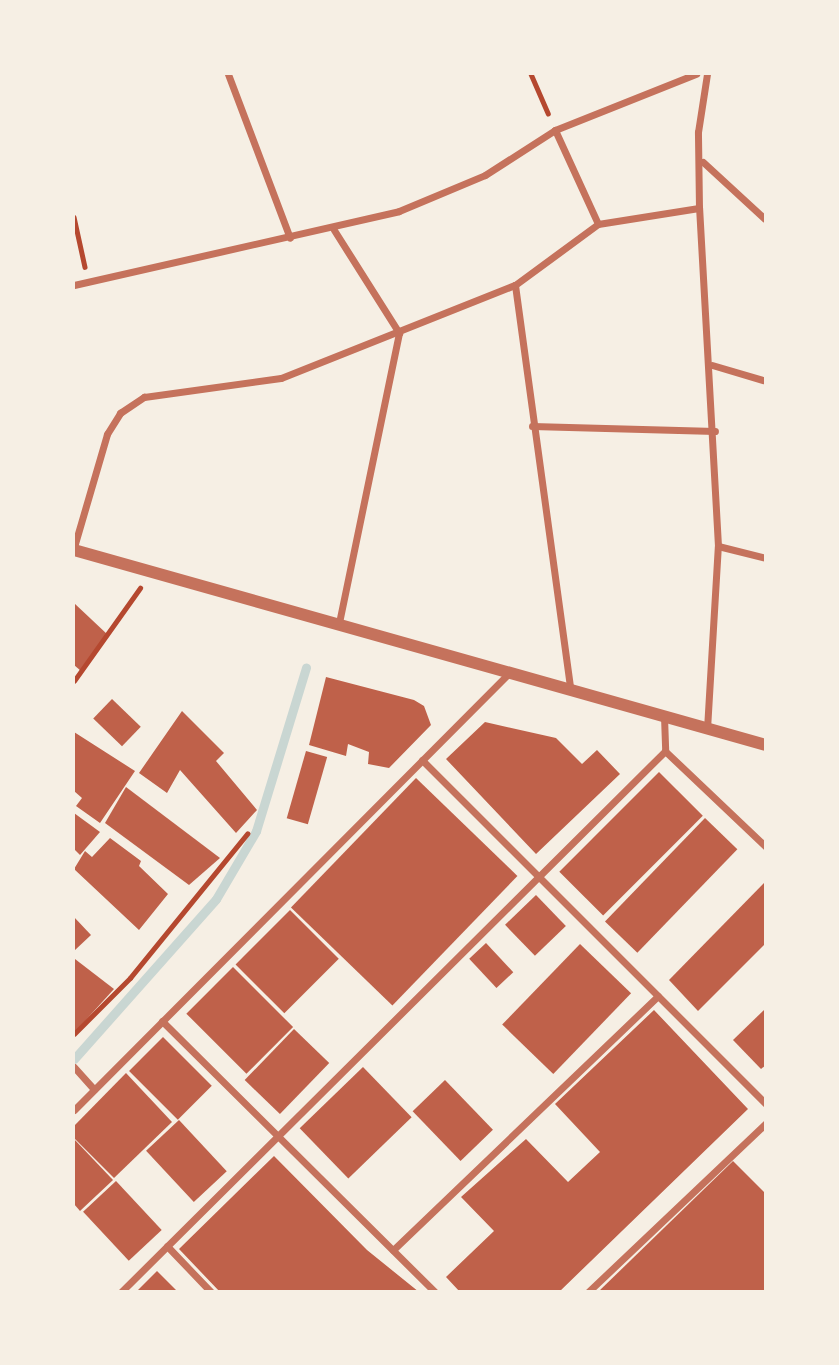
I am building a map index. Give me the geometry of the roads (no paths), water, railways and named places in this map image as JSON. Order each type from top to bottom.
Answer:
[{"type":"street","points":[[228,74],[290,238]]},
{"type":"street","points":[[74,285],[334,230],[446,194],[555,130],[696,74]]},
{"type":"street","points":[[707,74],[698,132],[703,162],[699,208],[712,365],[718,546],[707,729]]},
{"type":"street","points":[[555,130],[598,225]]},
{"type":"street","points":[[703,162],[765,220]]},
{"type":"street","points":[[699,208],[598,225],[515,285],[281,378],[136,402],[107,434],[74,549],[149,572],[570,686],[765,745]]},
{"type":"street","points":[[334,230],[399,333],[339,623]]},
{"type":"street","points":[[515,285],[532,426],[570,686]]},
{"type":"street","points":[[712,365],[765,381]]},
{"type":"street","points":[[532,426],[715,431]]},
{"type":"street","points":[[718,546],[765,558]]},
{"type":"street","points":[[74,1110],[512,670]]},
{"type":"street","points":[[664,714],[666,751],[765,847]]},
{"type":"street","points":[[121,1292],[666,751]]},
{"type":"street","points":[[422,760],[765,1104]]},
{"type":"street","points":[[393,1250],[658,996]]},
{"type":"street","points":[[162,1021],[435,1292]]},
{"type":"street","points":[[74,1067],[94,1089]]},
{"type":"street","points":[[588,1292],[765,1123]]},
{"type":"street","points":[[167,1246],[211,1292]]},
{"type":"waterway","points":[[74,1059],[216,899],[256,831],[306,667]]}]
